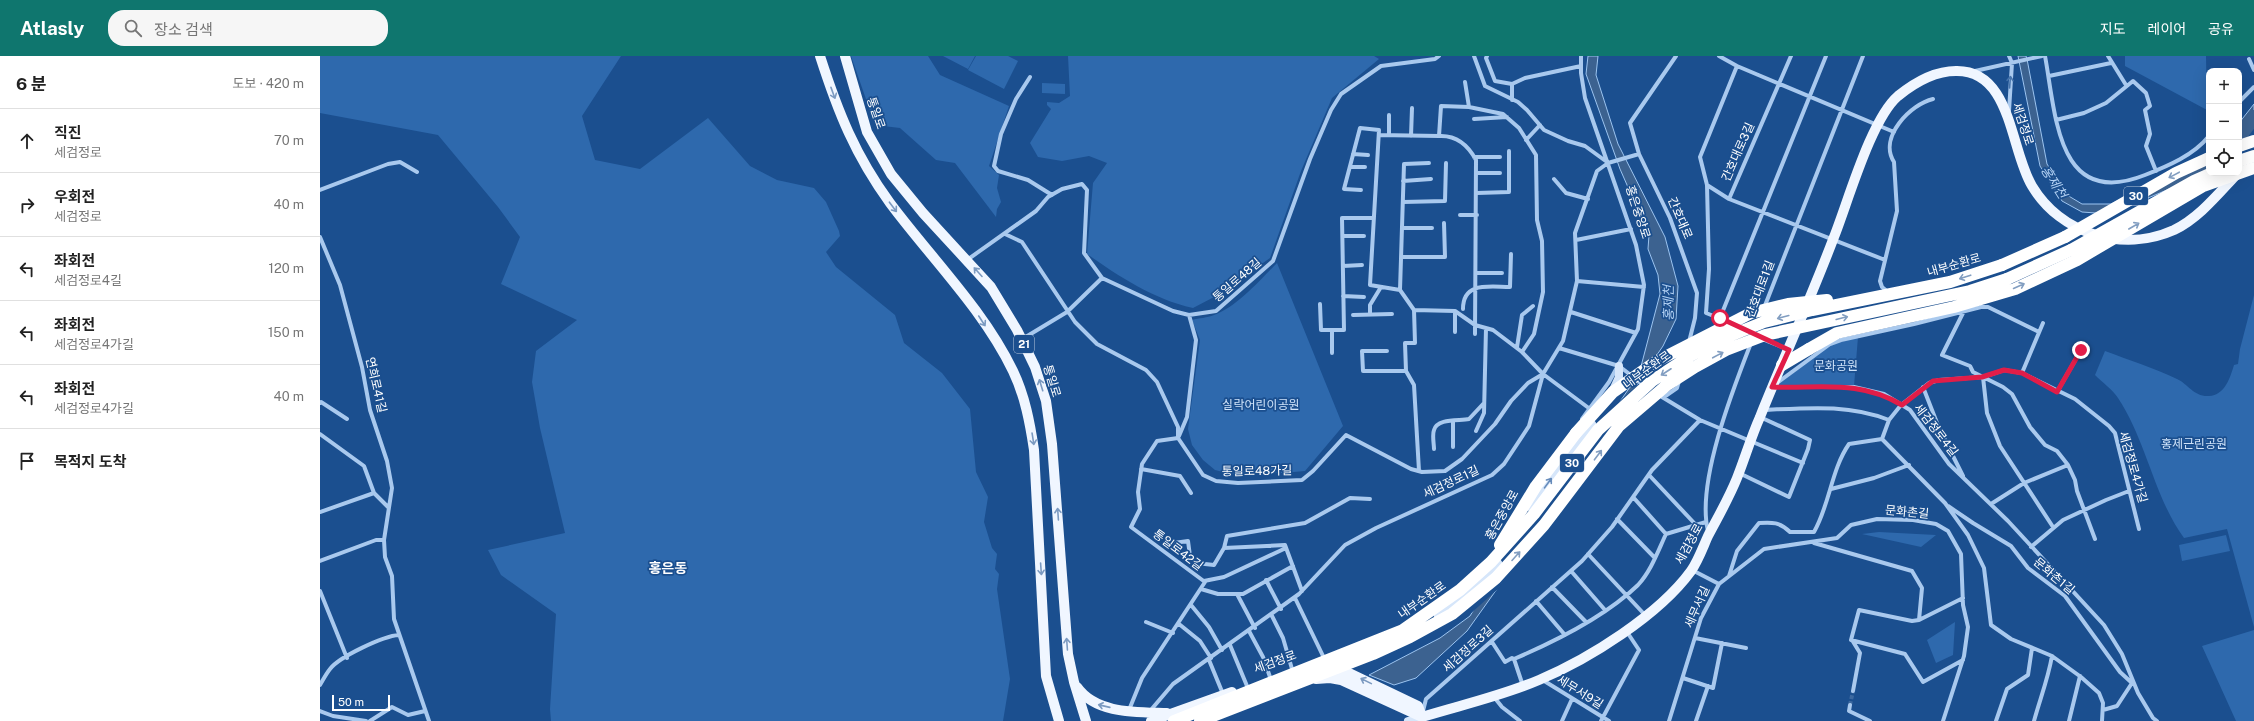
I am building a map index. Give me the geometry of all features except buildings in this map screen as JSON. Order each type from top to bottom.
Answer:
[{"type":"highway","points":[[2242,145],[2254,141]]},
{"type":"highway","points":[[2242,160],[2254,156]]},
{"type":"highway","name":"내부순환로","points":[[1172,717],[1403,630],[1436,608],[1492,562],[1534,514],[1598,430],[1652,381],[1690,356],[1722,339],[1764,322],[1812,310],[1868,300],[1950,282],[2002,265],[2065,237],[2176,173],[2206,159]]},
{"type":"highway","points":[[1782,365],[1837,333],[1954,307],[2015,289],[2077,260],[2203,186],[2254,168]]},
{"type":"highway","name":"내부순환로","points":[[1200,721],[1374,654],[1410,637],[1452,614],[1496,578],[1544,525],[1619,426],[1667,385],[1695,366],[1726,350],[1765,335],[1970,291],[2007,279],[2071,250],[2206,176]]},
{"type":"highway","points":[[1500,545],[1536,486],[1576,433],[1598,406],[1637,373],[1664,357],[1751,313],[1804,302],[1833,299],[1868,300]]},
{"type":"main road","name":"21","points":[[820,56],[854,148],[890,202],[976,312],[1008,361],[1018,384],[1029,417],[1034,450],[1046,676],[1056,718]]},
{"type":"main road","name":"통일로","points":[[845,56],[867,132],[891,174],[923,213],[991,287],[1017,330],[1035,367],[1046,401],[1052,444],[1068,654],[1074,682],[1086,721]]},
{"type":"main road","name":"세검정로","points":[[1207,721],[1316,679],[1330,678],[1341,680],[1406,705],[1418,706],[1422,720],[1541,679],[1626,631],[1646,616],[1692,570],[1739,473],[1772,387],[1789,350],[1834,240],[1878,124],[1893,100],[1920,81],[1950,71],[1971,72],[1986,80],[2000,98],[2026,175],[2036,193],[2067,222],[2089,233],[2107,238],[2130,241],[2152,237],[2173,230],[2201,211],[2236,176]]},
{"type":"main road","name":"세검정로","points":[[2242,170],[2254,156]]},
{"type":"main road","name":"세검정로","points":[[1150,717],[1172,717],[1223,695],[1292,668],[1304,665],[1334,668],[1349,673],[1406,705]]},
{"type":"main road","points":[[1074,682],[1080,692],[1100,706],[1128,710],[1150,717]]},
{"type":"street","name":"통일로48길","points":[[967,260],[1036,211],[1052,195],[1062,189],[1082,184],[1087,190],[1084,253],[1102,278],[1173,311],[1189,315],[1216,311],[1273,261],[1310,159],[1331,110],[1340,94],[1381,66],[1435,59],[1439,56]]},
{"type":"street","points":[[1474,56],[1485,86],[1512,100],[1527,110],[1544,130],[1568,141],[1585,146],[1608,163],[1639,154]]},
{"type":"street","points":[[1487,56],[1495,81],[1512,84],[1525,78],[1581,66]]},
{"type":"street","name":"홍은중앙로","points":[[1304,665],[1324,658],[1402,624],[1428,610],[1472,576],[1500,545],[1531,488],[1619,366],[1636,333],[1644,287],[1641,265],[1631,230],[1585,98],[1581,56]]},
{"type":"street","name":"간호대로","points":[[1664,397],[1677,388],[1695,318],[1697,293],[1670,218],[1639,154],[1630,123],[1676,56]]},
{"type":"street","points":[[1718,56],[1738,66],[1843,109],[1894,132]]},
{"type":"street","name":"간호대로3길","points":[[1708,185],[1729,198],[1790,56]]},
{"type":"street","points":[[1789,350],[1720,318],[1826,56]]},
{"type":"street","name":"간호대로1길","points":[[1762,313],[1795,224],[1843,109],[1863,56]]},
{"type":"street","points":[[2009,56],[2012,62],[2009,110],[2011,129]]},
{"type":"street","points":[[1971,72],[2044,56],[2060,138],[2072,163],[2092,179],[2107,184],[2115,184],[2132,180],[2156,171],[2185,156],[2206,139]]},
{"type":"street","points":[[2108,56],[2126,85]]},
{"type":"street","points":[[2249,59],[2254,70]]},
{"type":"street","points":[[2049,76],[2111,63]]},
{"type":"street","points":[[1708,185],[1700,157],[1738,66]]},
{"type":"street","points":[[1030,77],[1016,100],[1001,134],[994,166],[998,171],[1028,180],[1052,195]]},
{"type":"street","points":[[2056,120],[2084,113],[2106,103],[2133,80],[2148,97],[2150,107],[2145,110],[2150,134],[2146,148],[2156,171]]},
{"type":"street","points":[[1465,82],[1469,107]]},
{"type":"street","points":[[1512,84],[1514,95],[1512,100]]},
{"type":"street","points":[[2242,99],[2254,87]]},
{"type":"street","points":[[1896,298],[1884,290],[1880,281],[1897,211],[1894,162],[1891,155],[1894,132],[1905,115],[1912,109],[1920,103],[1933,99]]},
{"type":"street","points":[[1439,136],[1441,106],[1469,107],[1503,114],[1519,128],[1536,155],[1537,220],[1542,241],[1543,292],[1534,334],[1522,352]]},
{"type":"street","points":[[1411,136],[1412,108]]},
{"type":"street","points":[[1389,115],[1389,135]]},
{"type":"street","points":[[1474,119],[1507,118]]},
{"type":"street","points":[[1526,140],[1540,125]]},
{"type":"street","points":[[1361,190],[1344,189],[1360,128],[1379,130],[1370,285],[1400,290]]},
{"type":"street","points":[[1379,135],[1439,136],[1456,138],[1470,149],[1474,157],[1477,192],[1475,334]]},
{"type":"street","points":[[1477,192],[1509,192],[1509,151]]},
{"type":"street","points":[[1353,154],[1368,155]]},
{"type":"street","points":[[1474,157],[1500,157]]},
{"type":"street","points":[[320,190],[394,163],[400,162],[417,172]]},
{"type":"street","points":[[1419,471],[1414,386],[1406,371],[1405,343],[1415,343],[1414,310],[1400,290],[1403,181],[1404,164],[1429,163]]},
{"type":"street","points":[[1403,202],[1445,201],[1446,163]]},
{"type":"street","name":"세검정로1길","points":[[1150,717],[1173,684],[1281,609],[1302,591],[1345,545],[1376,528],[1492,475],[1504,464],[1529,426],[1543,374],[1563,341],[1571,312],[1577,281],[1575,233],[1597,170],[1608,163]]},
{"type":"street","points":[[1350,167],[1365,167]]},
{"type":"street","points":[[1476,173],[1500,173]]},
{"type":"street","points":[[1403,181],[1431,179]]},
{"type":"street","points":[[1554,180],[1566,193],[1588,198]]},
{"type":"street","name":"간호대로3길","points":[[1708,185],[1709,269],[1706,314],[1720,318]]},
{"type":"street","points":[[1729,198],[1885,260]]},
{"type":"street","points":[[1460,215],[1476,215]]},
{"type":"street","points":[[1320,304],[1321,330],[1344,330],[1342,218],[1374,218]]},
{"type":"street","points":[[1401,257],[1445,257],[1444,224]]},
{"type":"street","points":[[1402,228],[1432,228]]},
{"type":"street","points":[[1576,240],[1631,230]]},
{"type":"street","name":"통일로48가길","points":[[1005,234],[1022,242],[1067,312],[1097,344],[1146,370],[1157,382],[1178,427],[1178,438],[1203,475],[1216,481],[1238,483],[1302,480],[1313,471],[1346,435],[1410,469],[1419,471],[1445,471],[1462,459],[1496,424],[1511,401],[1528,383],[1543,374]]},
{"type":"street","points":[[1343,236],[1364,236]]},
{"type":"street","name":"연희로41길","points":[[320,237],[340,285],[362,367],[370,410],[387,461],[392,488],[384,540],[385,557],[392,576],[394,619],[398,635],[429,721]]},
{"type":"street","points":[[1463,309],[1463,300],[1468,293],[1476,288],[1510,287],[1511,254]]},
{"type":"street","points":[[1343,266],[1362,265]]},
{"type":"street","points":[[1476,273],[1502,273]]},
{"type":"street","points":[[1024,338],[1067,312],[1102,278]]},
{"type":"street","points":[[1577,281],[1644,287]]},
{"type":"street","points":[[1370,314],[1370,305],[1381,287]]},
{"type":"street","points":[[1343,296],[1364,297]]},
{"type":"street","points":[[1901,302],[1905,306],[1912,325]]},
{"type":"street","points":[[1517,347],[1522,315],[1533,306]]},
{"type":"street","points":[[1772,387],[1830,344],[1964,311],[1987,307],[2039,332]]},
{"type":"street","points":[[1414,310],[1455,311],[1475,326],[1493,330],[1517,347],[1543,374],[1599,415]]},
{"type":"street","points":[[1455,311],[1455,332]]},
{"type":"street","points":[[1964,311],[1942,355],[1970,366],[1973,372],[2003,387],[2012,394],[2030,427],[2045,445],[2057,451],[2068,465],[2075,480],[2077,491],[2095,539]]},
{"type":"street","points":[[1571,312],[1636,333]]},
{"type":"street","points":[[1354,315],[1392,314]]},
{"type":"street","points":[[1178,438],[1187,417],[1196,340],[1189,315]]},
{"type":"street","name":"간호대로1길","points":[[1721,428],[1759,320]]},
{"type":"street","points":[[2022,373],[2043,323]]},
{"type":"street","points":[[1476,432],[1484,413],[1485,403],[1486,328]]},
{"type":"street","points":[[1332,330],[1332,353]]},
{"type":"street","points":[[1559,348],[1619,366],[1653,392],[1664,397],[1700,420],[1803,463]]},
{"type":"street","points":[[2057,392],[2081,350]]},
{"type":"street","points":[[1386,352],[1362,351],[1363,371],[1406,371]]},
{"type":"street","name":"홍은중앙로","points":[[1334,668],[1420,628],[1443,613],[1476,586],[1501,559],[1543,490],[1599,415],[1618,381],[1619,366]]},
{"type":"street","name":"세검정로4가길","points":[[1902,405],[1928,383],[1939,380],[1982,377],[2004,370],[2022,373],[2057,392],[2075,399],[2089,409],[2115,433],[2139,529]]},
{"type":"street","points":[[1982,377],[1988,417],[2000,446],[2053,527]]},
{"type":"street","name":"세검정로4길","points":[[1772,387],[1854,387],[1884,394],[1910,410],[1949,464],[1991,504],[2104,625],[2122,654],[2132,684],[2152,718],[2157,721]]},
{"type":"street","points":[[1923,387],[1939,428],[1966,480]]},
{"type":"street","points":[[320,403],[321,402],[347,419]]},
{"type":"street","points":[[1434,449],[1434,430],[1436,426],[1445,421],[1469,420],[1485,403]]},
{"type":"street","points":[[1729,576],[1737,551],[1759,522],[1772,522],[1783,525],[1790,532],[1814,532],[1820,521],[1841,456],[1849,444],[1882,438],[1889,420],[1902,405]]},
{"type":"street","points":[[1761,414],[1827,407],[1871,413],[1889,420]]},
{"type":"street","points":[[1739,473],[1789,497],[1803,463],[1810,440],[1761,414]]},
{"type":"street","name":"세검정로3길","points":[[1422,720],[1426,700],[1571,571],[1588,554],[1617,519],[1649,476],[1700,420]]},
{"type":"street","points":[[1453,421],[1454,447]]},
{"type":"street","points":[[1709,535],[1706,522],[1708,483],[1721,428]]},
{"type":"street","points":[[320,434],[364,466],[374,493],[388,507]]},
{"type":"street","name":"통일로42길","points":[[1128,710],[1142,678],[1173,634],[1205,582],[1131,527],[1140,510],[1138,492],[1141,470],[1152,446],[1157,441],[1178,438]]},
{"type":"street","name":"문화촌길","points":[[1882,438],[1945,504],[1968,535],[1984,568],[1991,625],[2010,639],[2052,656],[2080,676],[2099,693],[2103,703],[2102,721]]},
{"type":"street","points":[[1831,489],[1874,478],[1909,465]]},
{"type":"street","points":[[1991,504],[2024,483],[2068,465]]},
{"type":"street","points":[[1141,470],[1180,476],[1192,493]]},
{"type":"street","points":[[1649,476],[1696,525]]},
{"type":"street","points":[[2031,547],[2053,527],[2084,510],[2129,491]]},
{"type":"street","points":[[321,510],[374,493]]},
{"type":"street","points":[[1633,497],[1666,534]]},
{"type":"street","points":[[1174,543],[1188,541],[1190,556],[1196,563],[1214,565],[1224,548],[1227,536],[1305,523],[1350,498],[1370,499]]},
{"type":"street","name":"문화촌1길","points":[[1945,504],[2011,546],[2028,568],[2065,596],[2120,672],[2132,684]]},
{"type":"street","points":[[1617,519],[1655,558]]},
{"type":"street","name":"문화촌길","points":[[1719,584],[1764,549],[1813,543],[1837,538],[1851,526],[1877,519],[1913,520],[1936,524],[1948,531],[1961,554],[1963,598],[1968,627],[1962,660],[1942,721]]},
{"type":"street","name":"세검정로","points":[[1514,659],[1565,635],[1626,595],[1638,584],[1649,570],[1666,534],[1706,522]]},
{"type":"street","points":[[320,561],[376,540],[384,540]]},
{"type":"street","points":[[1813,543],[1912,571],[1922,588],[1920,620]]},
{"type":"street","points":[[1285,547],[1302,591]]},
{"type":"street","points":[[1204,581],[1224,577],[1285,547]]},
{"type":"street","points":[[1224,548],[1285,547]]},
{"type":"street","points":[[1588,554],[1646,616]]},
{"type":"street","points":[[1201,589],[1218,594],[1243,594],[1293,566]]},
{"type":"street","points":[[1692,570],[1719,584]]},
{"type":"street","points":[[1571,571],[1605,610]]},
{"type":"street","points":[[1266,580],[1281,609]]},
{"type":"street","name":"세무서길","points":[[1669,721],[1701,618],[1719,584]]},
{"type":"street","points":[[1552,587],[1586,622]]},
{"type":"street","points":[[320,592],[347,658]]},
{"type":"street","points":[[1237,594],[1255,628]]},
{"type":"street","points":[[1294,598],[1324,658]]},
{"type":"street","points":[[1851,640],[1859,610],[1912,621],[1920,620],[1963,598]]},
{"type":"street","points":[[1536,601],[1565,635]]},
{"type":"street","points":[[1191,605],[1209,627],[1222,650]]},
{"type":"street","points":[[1272,616],[1283,638],[1292,668]]},
{"type":"street","points":[[1146,622],[1173,634]]},
{"type":"street","points":[[1179,624],[1200,641],[1210,659],[1223,695]]},
{"type":"street","points":[[1249,631],[1263,657],[1270,677]]},
{"type":"street","points":[[1602,719],[1639,650],[1626,631]]},
{"type":"street","points":[[320,685],[331,668],[388,636],[398,635]]},
{"type":"street","name":"세무서길","points":[[1695,638],[1746,648]]},
{"type":"street","points":[[1851,640],[1905,654],[1923,682],[1962,660]]},
{"type":"street","points":[[1851,640],[1860,652],[1853,691]]},
{"type":"street","points":[[1492,642],[1505,662],[1512,658],[1514,659],[1523,686]]},
{"type":"street","points":[[1683,678],[1714,688],[1722,644]]},
{"type":"street","points":[[1230,645],[1247,686]]},
{"type":"street","points":[[1996,721],[2007,689],[2028,675],[2032,648]]},
{"type":"street","points":[[2034,721],[2042,691],[2048,680],[2052,656]]},
{"type":"street","points":[[320,676],[324,679]]},
{"type":"street","points":[[2069,721],[2080,676]]},
{"type":"street","name":"세무서9길","points":[[1541,679],[1602,719],[1609,721]]},
{"type":"street","points":[[2103,710],[2117,706],[2132,684]]},
{"type":"street","points":[[1696,721],[1708,686]]},
{"type":"street","points":[[1493,696],[1502,707],[1520,721]]},
{"type":"street","points":[[1562,721],[1572,699]]},
{"type":"street","points":[[1850,705],[1849,712],[1870,721]]},
{"type":"street","points":[[370,721],[392,707],[408,715],[426,711]]},
{"type":"street","points":[[320,711],[333,716],[366,721]]},
{"type":"street","points":[[1408,721],[1422,720]]},
{"type":"green space","points":[[320,56],[621,56],[582,116],[595,160],[640,169],[708,118],[750,166],[777,180],[814,188],[826,202],[839,231],[840,236],[826,252],[836,267],[895,315],[904,343],[942,373],[970,409],[976,472],[988,497],[984,522],[992,548],[997,554],[995,569],[999,574],[997,589],[1010,679],[1003,721],[551,721],[550,709],[556,614],[501,575],[488,550],[565,533],[540,428],[532,382],[536,351],[577,320],[501,284],[520,237],[498,207],[438,135],[320,113]]},
{"type":"green space","points":[[851,56],[928,56],[940,75],[1009,106],[989,166],[999,175],[997,188],[1001,202],[997,209],[996,217],[955,163],[936,160],[900,128],[875,125]]},
{"type":"green space","points":[[943,56],[975,56],[968,69]]},
{"type":"green space","points":[[976,56],[1008,56],[1018,61],[1004,89],[968,70]]},
{"type":"green space","points":[[1068,56],[1374,56],[1379,59],[1332,98],[1301,171],[1270,258],[1216,296],[1193,308],[1164,299],[1137,286],[1087,254],[1093,183],[1107,163],[1089,156],[1062,161],[1038,157],[1030,143],[1051,109],[1047,105],[1047,102],[1059,103],[1070,96]]},
{"type":"green space","points":[[2125,56],[2206,56],[2206,109],[2125,66]]},
{"type":"green space","points":[[1042,83],[1065,84],[1065,94],[1042,93]]},
{"type":"green space","name":"실락어린이공원","points":[[1277,263],[1343,426],[1305,471],[1231,474],[1215,470],[1203,460],[1192,445],[1188,429],[1200,340],[1192,320],[1211,316],[1223,311],[1240,300]]},
{"type":"green space","name":"홍제근린공원","points":[[2254,295],[2254,627],[2227,529],[2184,538],[2165,505],[2128,415],[2116,395],[2095,375],[2105,351],[2177,379],[2195,392],[2204,396],[2219,393],[2229,380],[2234,365],[2238,364],[2240,349]]},
{"type":"green space","name":"문화공원","points":[[1858,337],[1854,386],[1776,386],[1830,345]]},
{"type":"green space","points":[[1879,532],[1936,535],[1921,547],[1862,534]]},
{"type":"green space","points":[[2226,535],[2230,551],[2182,561],[2179,545]]},
{"type":"green space","points":[[1955,622],[1953,655],[1936,663],[1927,640]]},
{"type":"green space","points":[[2254,630],[2254,721],[2236,721],[2202,646]]},
{"type":"water","name":"홍제천","points":[[1588,56],[1598,56],[1596,75],[1618,144],[1665,237],[1678,286],[1676,319],[1663,346],[1641,378],[1626,408],[1467,631],[1416,678],[1394,685],[1369,675],[1440,638],[1470,616],[1495,574],[1594,439],[1639,374],[1660,294],[1658,275],[1648,249],[1649,235],[1620,169],[1586,74]]},
{"type":"water","name":"홍제천","points":[[2018,56],[2026,56],[2027,59],[2047,164],[2067,195],[2082,204],[2111,204],[2206,157],[2206,168],[2174,187],[2110,214],[2082,212],[2062,201],[2040,166]]},
{"type":"water","points":[[2254,104],[2254,117],[2242,133],[2242,119]]},
{"type":"pier","points":[[1642,381],[1628,409],[1498,589],[1469,615],[1510,542],[1593,438],[1614,406]]},
{"type":"waterway","name":"홍제천","points":[[2242,133],[2254,117]]},
{"type":"waterway","name":"홍제천","points":[[2180,183],[2206,168]]},
{"type":"tunnel","points":[[1850,705],[1853,691]]},
{"type":"district","name":"홍은동","points":[[668,568]]},
{"type":"route","points":[[1720,318],[1789,350],[1772,387],[1854,387],[1884,394],[1902,405],[1928,383],[1933,381],[1982,377],[2004,370],[2022,373],[2057,392],[2081,350]]}]
